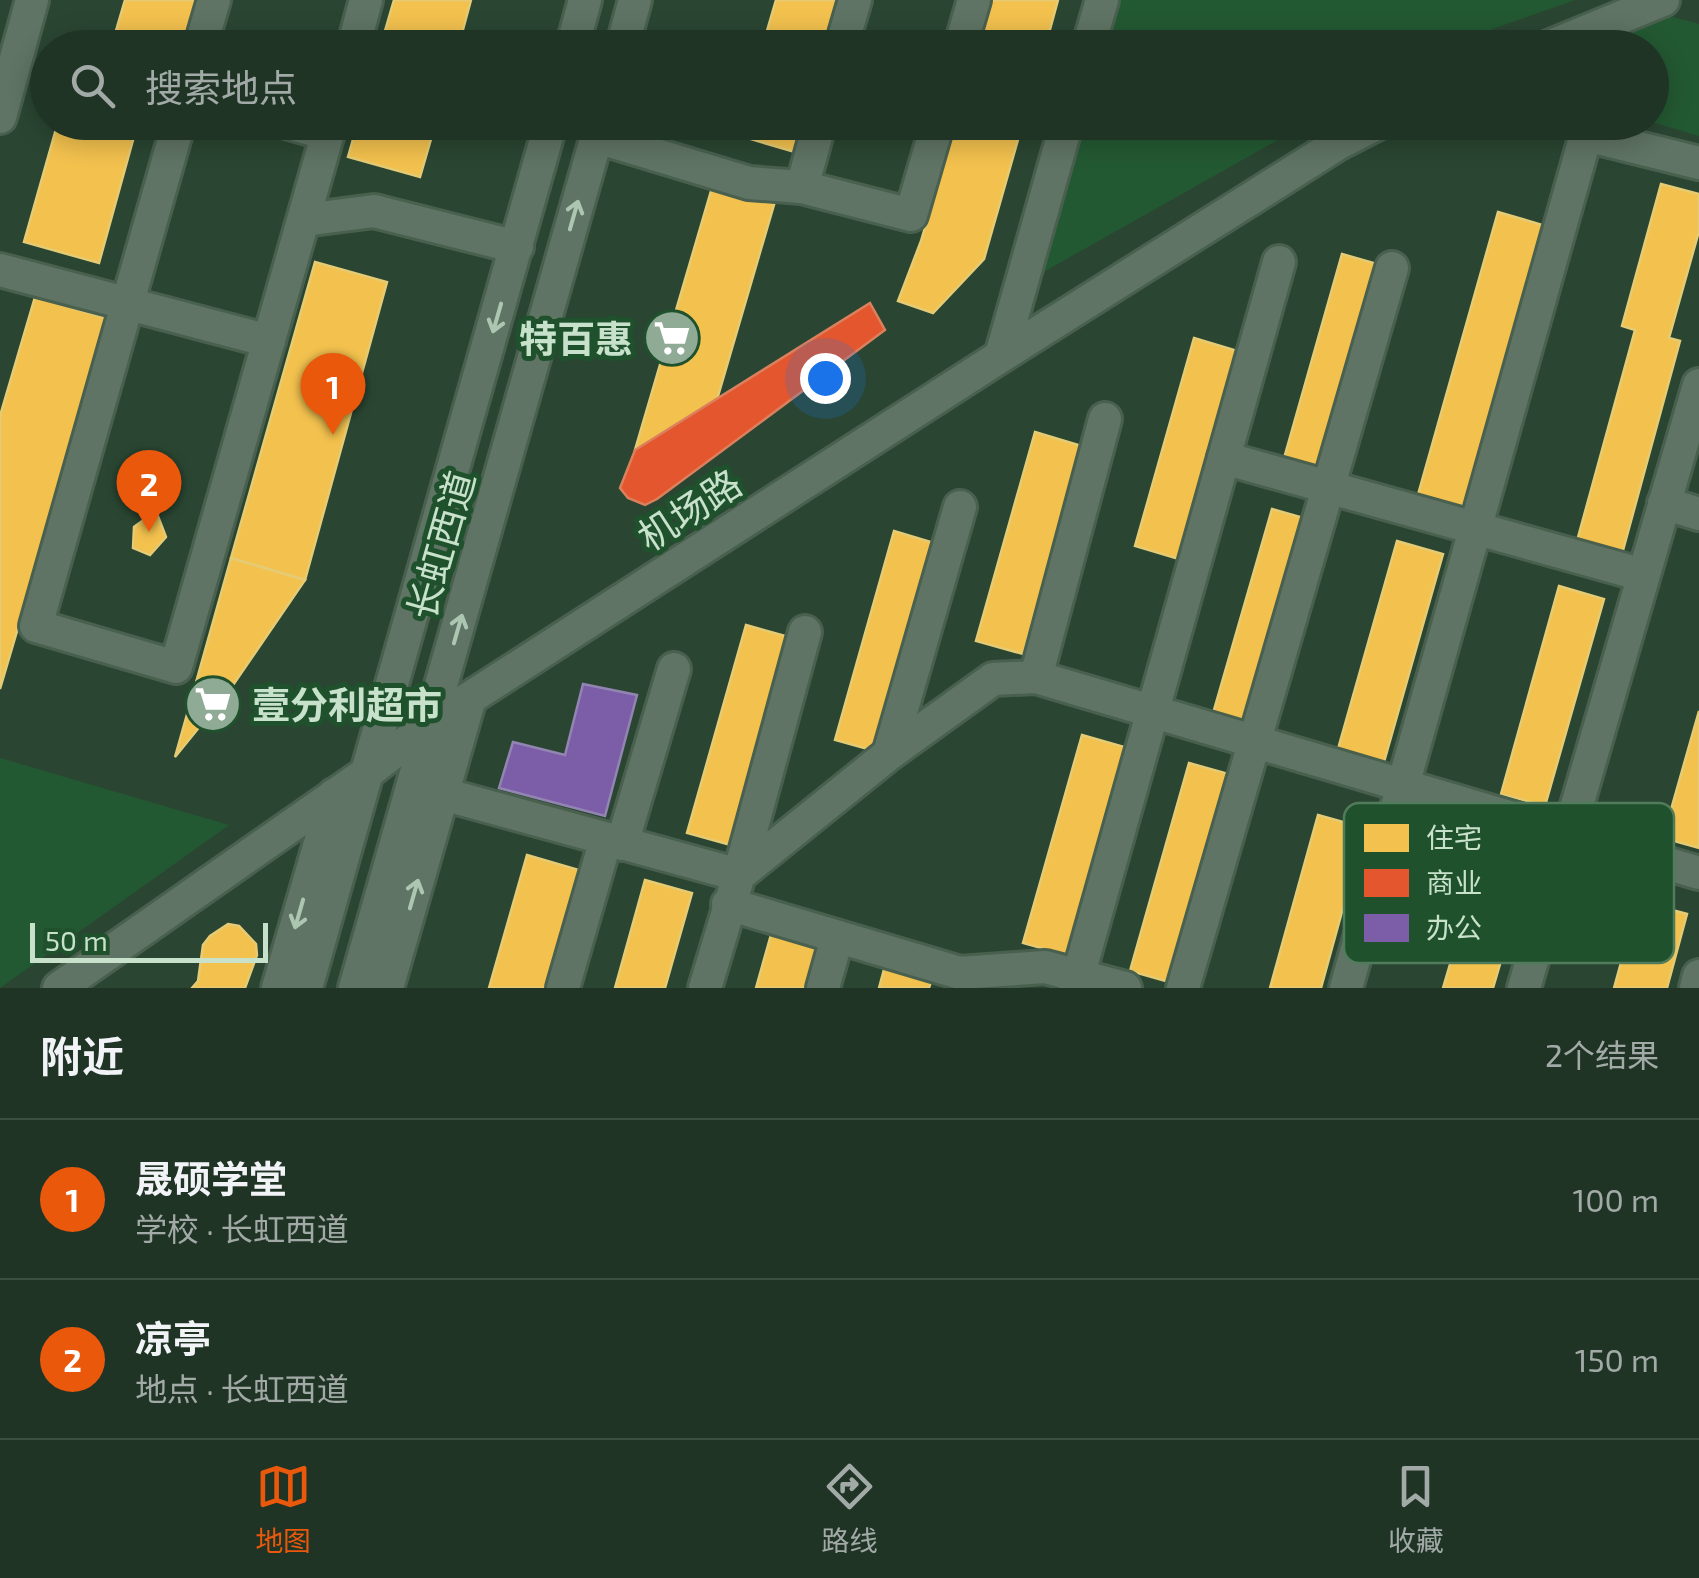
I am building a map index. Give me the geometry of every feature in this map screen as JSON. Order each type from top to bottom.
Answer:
[{"type":"street","points":[[32,0],[33,30]]},
{"type":"street","points":[[205,30],[214,0]]},
{"type":"street","points":[[358,30],[366,0]]},
{"type":"street","points":[[577,30],[585,0]]},
{"type":"street","points":[[627,30],[635,0]]},
{"type":"street","points":[[846,30],[854,0]]},
{"type":"street","points":[[965,30],[974,0]]},
{"type":"street","points":[[1093,30],[1102,0]]},
{"type":"street","points":[[1590,30],[1663,0]]},
{"type":"street","points":[[0,117],[30,56]]},
{"type":"street","points":[[174,140],[36,626],[176,666],[327,140]]},
{"type":"street","name":"长虹西道","points":[[306,988],[546,140]]},
{"type":"street","name":"长虹西道","points":[[355,988],[596,140]]},
{"type":"street","points":[[628,140],[749,182],[802,187],[911,215],[933,140]]},
{"type":"street","points":[[802,187],[815,140]]},
{"type":"street","points":[[1001,356],[1062,140]]},
{"type":"street","name":"机场路","points":[[58,988],[432,723],[1001,356],[1345,140]]},
{"type":"street","points":[[1397,803],[1585,140]]},
{"type":"street","points":[[1606,140],[1699,163]]},
{"type":"street","points":[[304,220],[374,211],[517,247]]},
{"type":"street","points":[[1077,982],[1278,262]]},
{"type":"street","points":[[1183,988],[1392,268]]},
{"type":"street","points":[[0,270],[269,341]]},
{"type":"street","points":[[1577,803],[1699,385]]},
{"type":"street","points":[[1036,677],[1105,419]]},
{"type":"street","points":[[1224,458],[1644,575]]},
{"type":"street","points":[[1664,503],[1699,514]]},
{"type":"street","points":[[890,754],[960,507]]},
{"type":"street","points":[[705,988],[806,632]]},
{"type":"street","points":[[563,988],[674,668]]},
{"type":"street","points":[[734,890],[890,754],[993,679],[1036,677],[1461,803]]},
{"type":"street","points":[[387,988],[470,698]]},
{"type":"street","points":[[444,794],[614,841],[837,938],[948,979],[960,973],[1044,968],[1077,982],[1124,988]]},
{"type":"street","points":[[278,988],[334,796]]},
{"type":"street","points":[[1674,866],[1699,873]]},
{"type":"street","points":[[823,988],[837,938]]},
{"type":"street","points":[[1346,988],[1353,963]]},
{"type":"street","points":[[1524,988],[1531,963]]},
{"type":"street","points":[[1696,988],[1699,976]]},
{"type":"shaded area","points":[[1091,0],[1575,0],[1490,30],[1082,30]]},
{"type":"shaded area","points":[[1658,13],[1699,24],[1699,136],[1669,127],[1669,30],[1627,30]]},
{"type":"shaded area","points":[[1051,140],[1278,140],[1008,292]]},
{"type":"shaded area","points":[[0,758],[229,825],[0,988]]},
{"type":"building: 住宅","points":[[125,0],[198,0],[189,30],[116,30]]},
{"type":"building: 住宅","points":[[394,0],[471,0],[463,30],[385,30]]},
{"type":"building: 住宅","points":[[776,0],[842,0],[833,30],[767,30]]},
{"type":"building: 住宅","points":[[991,0],[1058,0],[1050,30],[982,30]]},
{"type":"building: 住宅","points":[[53,140],[133,140],[99,263],[24,242]]},
{"type":"building: 住宅","points":[[353,140],[431,140],[420,177],[348,157]]},
{"type":"building: 住宅","points":[[754,140],[802,140],[798,153]]},
{"type":"building: 住宅","points":[[951,140],[1018,140],[984,259],[933,313],[898,301],[921,241]]},
{"type":"building: 住宅","points":[[716,174],[778,191],[697,468],[635,450]]},
{"type":"building: 住宅","points":[[1661,184],[1699,194],[1699,231],[1669,338],[1680,341],[1622,554],[1577,541],[1635,330],[1622,326]]},
{"type":"building: 住宅","points":[[1498,212],[1546,226],[1465,511],[1417,498]]},
{"type":"building: 住宅","points":[[1342,254],[1388,267],[1329,475],[1283,462]]},
{"type":"building: 住宅","points":[[315,262],[387,282],[305,580],[231,558]]},
{"type":"building: 住宅","points":[[35,297],[109,319],[0,689],[0,416]]},
{"type":"building: 住宅","points":[[1194,338],[1241,352],[1182,560],[1135,546]]},
{"type":"building: 住宅","points":[[1035,432],[1082,446],[1023,654],[976,641]]},
{"type":"building: 住宅","points":[[1272,509],[1318,522],[1259,730],[1212,717]]},
{"type":"building: 住宅","points":[[156,511],[166,537],[150,555],[133,548],[134,527]]},
{"type":"building: 住宅","points":[[894,531],[941,545],[882,753],[835,740]]},
{"type":"building: 住宅","points":[[1397,541],[1443,554],[1384,762],[1338,749]]},
{"type":"building: 住宅","points":[[231,558],[305,580],[231,688],[175,757]]},
{"type":"building: 住宅","points":[[1559,586],[1604,599],[1546,803],[1501,794]]},
{"type":"building: 住宅","points":[[746,625],[793,638],[734,846],[687,833]]},
{"type":"building: 住宅","points":[[1699,711],[1699,848],[1674,841],[1673,803]]},
{"type":"building: 住宅","points":[[1082,735],[1128,748],[1069,956],[1023,943]]},
{"type":"building: 住宅","points":[[1189,763],[1236,776],[1176,984],[1130,971]]},
{"type":"building: 住宅","points":[[1318,815],[1344,822],[1344,904],[1321,988],[1270,988]]},
{"type":"building: 住宅","points":[[527,855],[579,870],[545,988],[489,988]]},
{"type":"building: 住宅","points":[[645,880],[692,893],[665,988],[615,988]]},
{"type":"building: 住宅","points":[[1674,911],[1687,914],[1674,962]]},
{"type":"building: 住宅","points":[[228,924],[239,926],[256,944],[257,955],[245,988],[192,988],[198,981],[203,945]]},
{"type":"building: 住宅","points":[[772,931],[819,944],[806,988],[756,988]]},
{"type":"building: 住宅","points":[[886,962],[933,975],[929,988],[879,988]]},
{"type":"building: 住宅","points":[[1450,963],[1500,963],[1493,988],[1443,988]]},
{"type":"building: 住宅","points":[[1621,963],[1674,963],[1667,988],[1614,988]]},
{"type":"building: 商业","points":[[870,303],[885,330],[657,499],[645,505],[628,498],[620,488],[635,450]]},
{"type":"building: 办公","points":[[583,684],[637,695],[605,816],[499,788],[513,742],[565,755]]},
{"type":"place","name":"特百惠","points":[[672,338]]},
{"type":"place","name":"晟硕学堂","points":[[333,435]]},
{"type":"place","name":"凉亭","points":[[149,532]]},
{"type":"place","name":"壹分利超市","points":[[213,704]]}]
